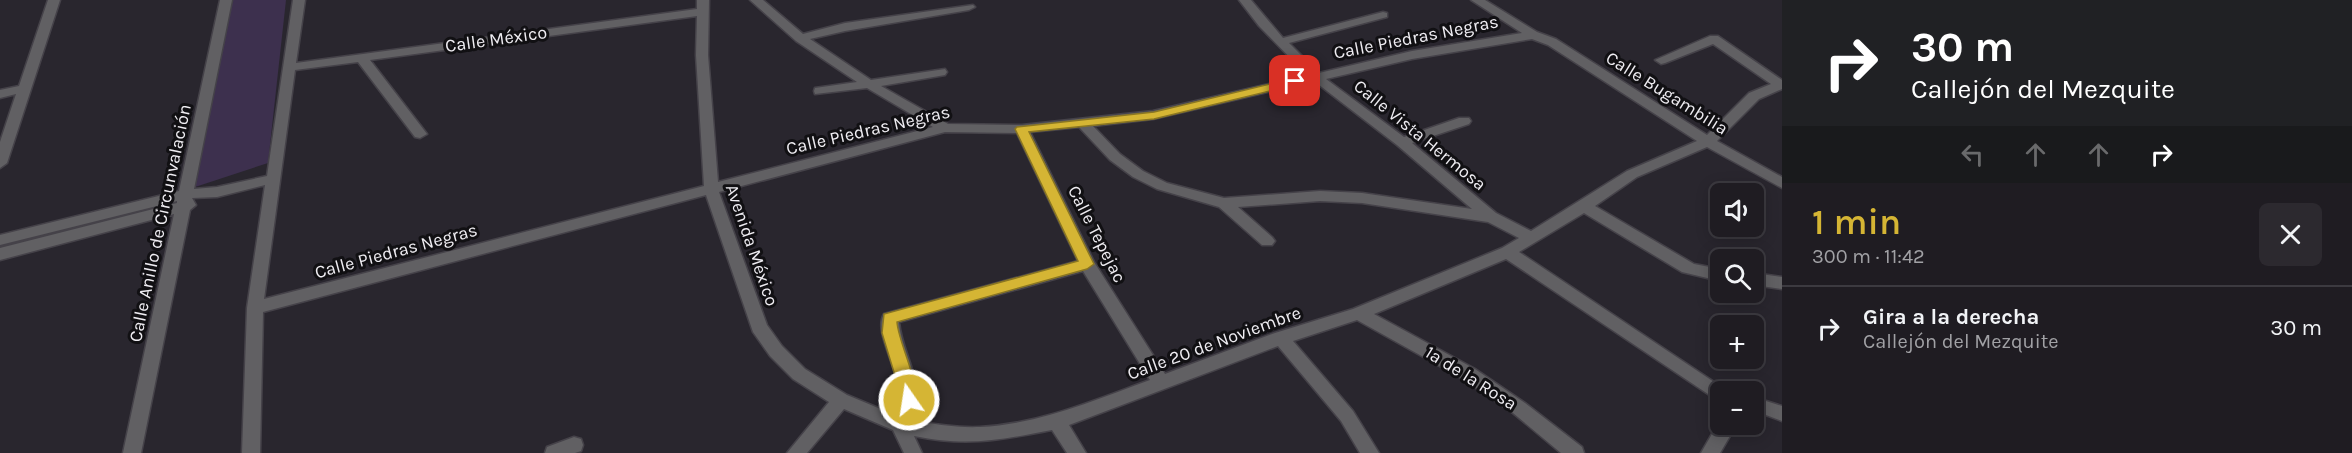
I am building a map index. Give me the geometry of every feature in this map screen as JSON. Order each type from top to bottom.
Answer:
[{"type":"street","points":[[0,163],[54,0]]},
{"type":"street","name":"Calle Anillo de Circunvalación","points":[[132,453],[226,0]]},
{"type":"street","points":[[250,453],[255,308],[299,0]]},
{"type":"street","points":[[757,0],[800,38],[869,86],[945,129]]},
{"type":"street","name":"Calle Vista Hermosa","points":[[1245,0],[1263,24],[1315,76],[1402,142],[1491,217],[1530,237]]},
{"type":"street","name":"Calle Bugambilia","points":[[1477,0],[1533,34],[1552,42],[1708,142],[1782,183]]},
{"type":"street","points":[[800,38],[947,4],[969,7]]},
{"type":"street","name":"Calle México","points":[[291,67],[703,6]]},
{"type":"street","name":"Avenida México","points":[[703,6],[702,55],[711,188],[759,327],[776,351],[799,374],[841,400],[899,425]]},
{"type":"street","points":[[1281,42],[1383,15]]},
{"type":"street","name":"Calle Piedras Negras","points":[[255,308],[945,129],[1022,129],[1154,115],[1412,55],[1533,34]]},
{"type":"street","points":[[1661,60],[1714,39],[1781,84]]},
{"type":"street","points":[[361,57],[420,134]]},
{"type":"street","points":[[820,91],[869,86],[884,81],[940,72]]},
{"type":"street","points":[[1708,142],[1754,96],[1781,84]]},
{"type":"street","points":[[0,94],[23,89]]},
{"type":"street","points":[[1402,142],[1464,121]]},
{"type":"street","points":[[1084,124],[1115,157],[1138,174],[1162,186],[1224,203],[1320,196],[1362,198],[1491,217]]},
{"type":"street","name":"Calle Tepejac","points":[[1022,129],[1087,264],[1162,384]]},
{"type":"street","name":"Calle 20 de Noviembre","points":[[899,425],[944,434],[981,435],[1056,422],[1281,338],[1359,313],[1507,252],[1632,174],[1708,142]]},
{"type":"street","points":[[0,254],[184,201],[272,179]]},
{"type":"street","points":[[0,240],[184,201]]},
{"type":"street","points":[[1224,203],[1267,241]]},
{"type":"street","points":[[1584,206],[1688,268],[1710,274]]},
{"type":"street","points":[[1507,252],[1710,388]]},
{"type":"street","points":[[913,453],[899,425],[909,400],[904,374],[890,333],[890,318],[1087,264]]},
{"type":"street","points":[[1764,280],[1782,283]]},
{"type":"street","name":"1ª de la Rosa","points":[[1359,313],[1469,374],[1519,408],[1575,453]]},
{"type":"street","points":[[1281,338],[1347,416],[1370,453]]},
{"type":"street","points":[[796,453],[841,400]]},
{"type":"street","points":[[1764,408],[1782,414]]},
{"type":"street","points":[[1056,422],[1077,453]]},
{"type":"street","points":[[1710,453],[1721,435]]},
{"type":"street","points":[[554,453],[574,445]]},
{"type":"shaded area","points":[[233,0],[286,0],[268,163],[189,189]]},
{"type":"route","points":[[909,400],[904,374],[890,333],[890,318],[1087,264],[1022,129],[1154,115],[1295,81]]}]
